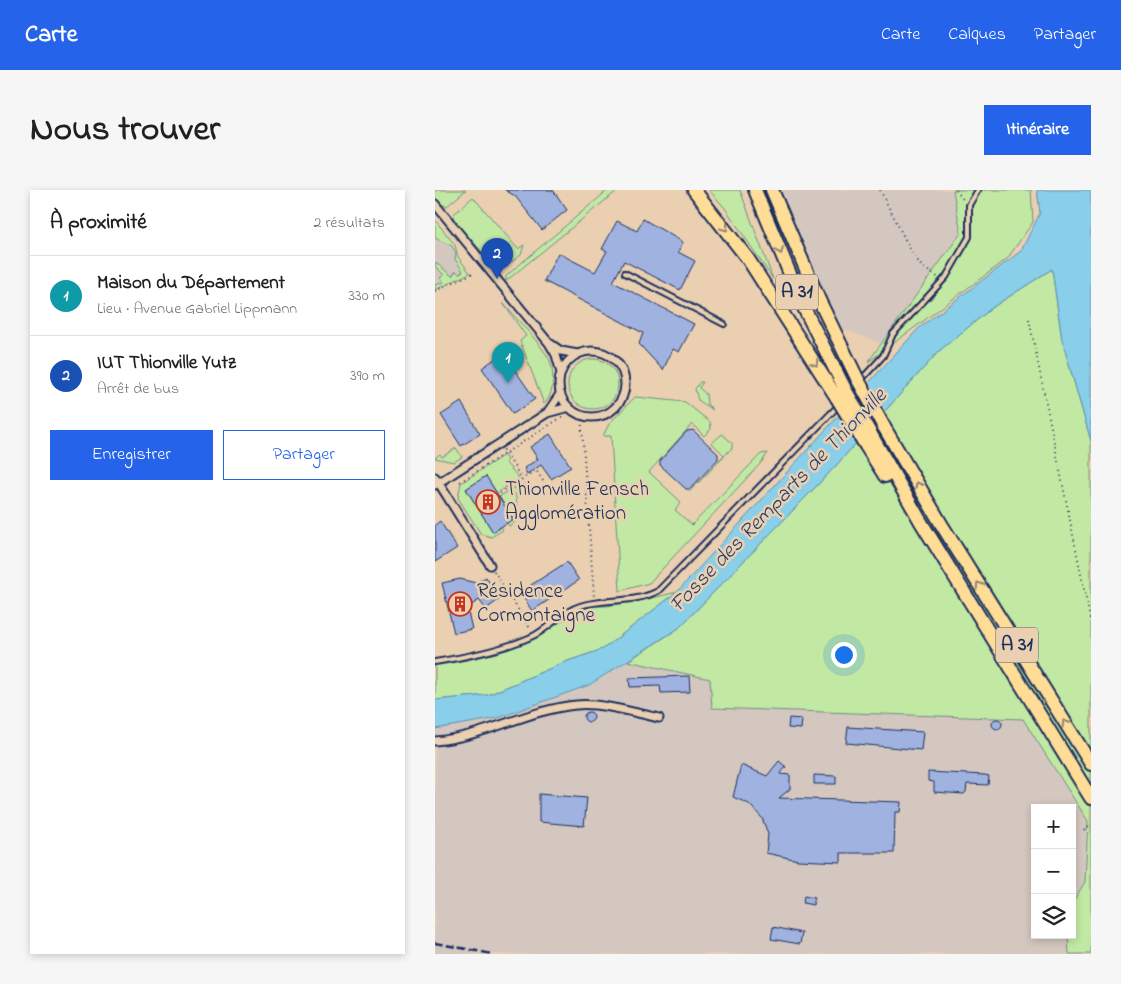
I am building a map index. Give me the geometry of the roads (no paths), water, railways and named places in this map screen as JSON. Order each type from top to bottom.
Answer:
[{"type":"highway","points":[[694,190],[748,259],[842,395]]},
{"type":"highway","name":"A 31","points":[[755,190],[842,395],[902,502],[921,522],[1091,798]]},
{"type":"highway","name":"A 31","points":[[772,190],[820,302],[857,378],[884,427],[943,527],[1091,764]]},
{"type":"street","points":[[435,204],[549,343],[556,355],[561,373],[560,394],[547,413]]},
{"type":"street","points":[[549,343],[561,350],[578,354]]},
{"type":"street","points":[[560,394],[569,407],[581,415],[598,416],[616,407],[621,399],[625,380],[617,362],[610,356],[591,351],[578,354],[565,364],[561,373]]},
{"type":"street","points":[[490,565],[436,482],[547,413],[569,407]]},
{"type":"street","points":[[435,741],[460,738],[556,708],[578,704],[659,718]]},
{"type":"lane","points":[[435,662],[508,644],[534,635],[569,611],[594,602],[628,601],[649,596],[668,583],[714,531],[871,371],[883,356],[893,334],[943,280],[969,237],[969,205],[979,190]]},
{"type":"lane","points":[[625,273],[725,324]]},
{"type":"water","name":"Fosse des Remparts de Thionville","points":[[1037,190],[1091,190],[1091,441],[1062,340],[1052,269],[993,307],[939,351],[832,470],[679,628],[589,685],[498,718],[435,729],[435,700],[488,695],[565,662],[603,649],[677,592],[919,328],[1021,251],[1040,213]]},
{"type":"railway","points":[[435,943],[492,954]]},
{"type":"place","name":"IUT Thionville Yutz","points":[[497,279]]},
{"type":"place","name":"Maison du Département","points":[[508,383]]},
{"type":"place","name":"Thionville Fensch Agglomération","points":[[488,502]]},
{"type":"place","name":"Résidence Cormontaigne","points":[[460,604]]}]
